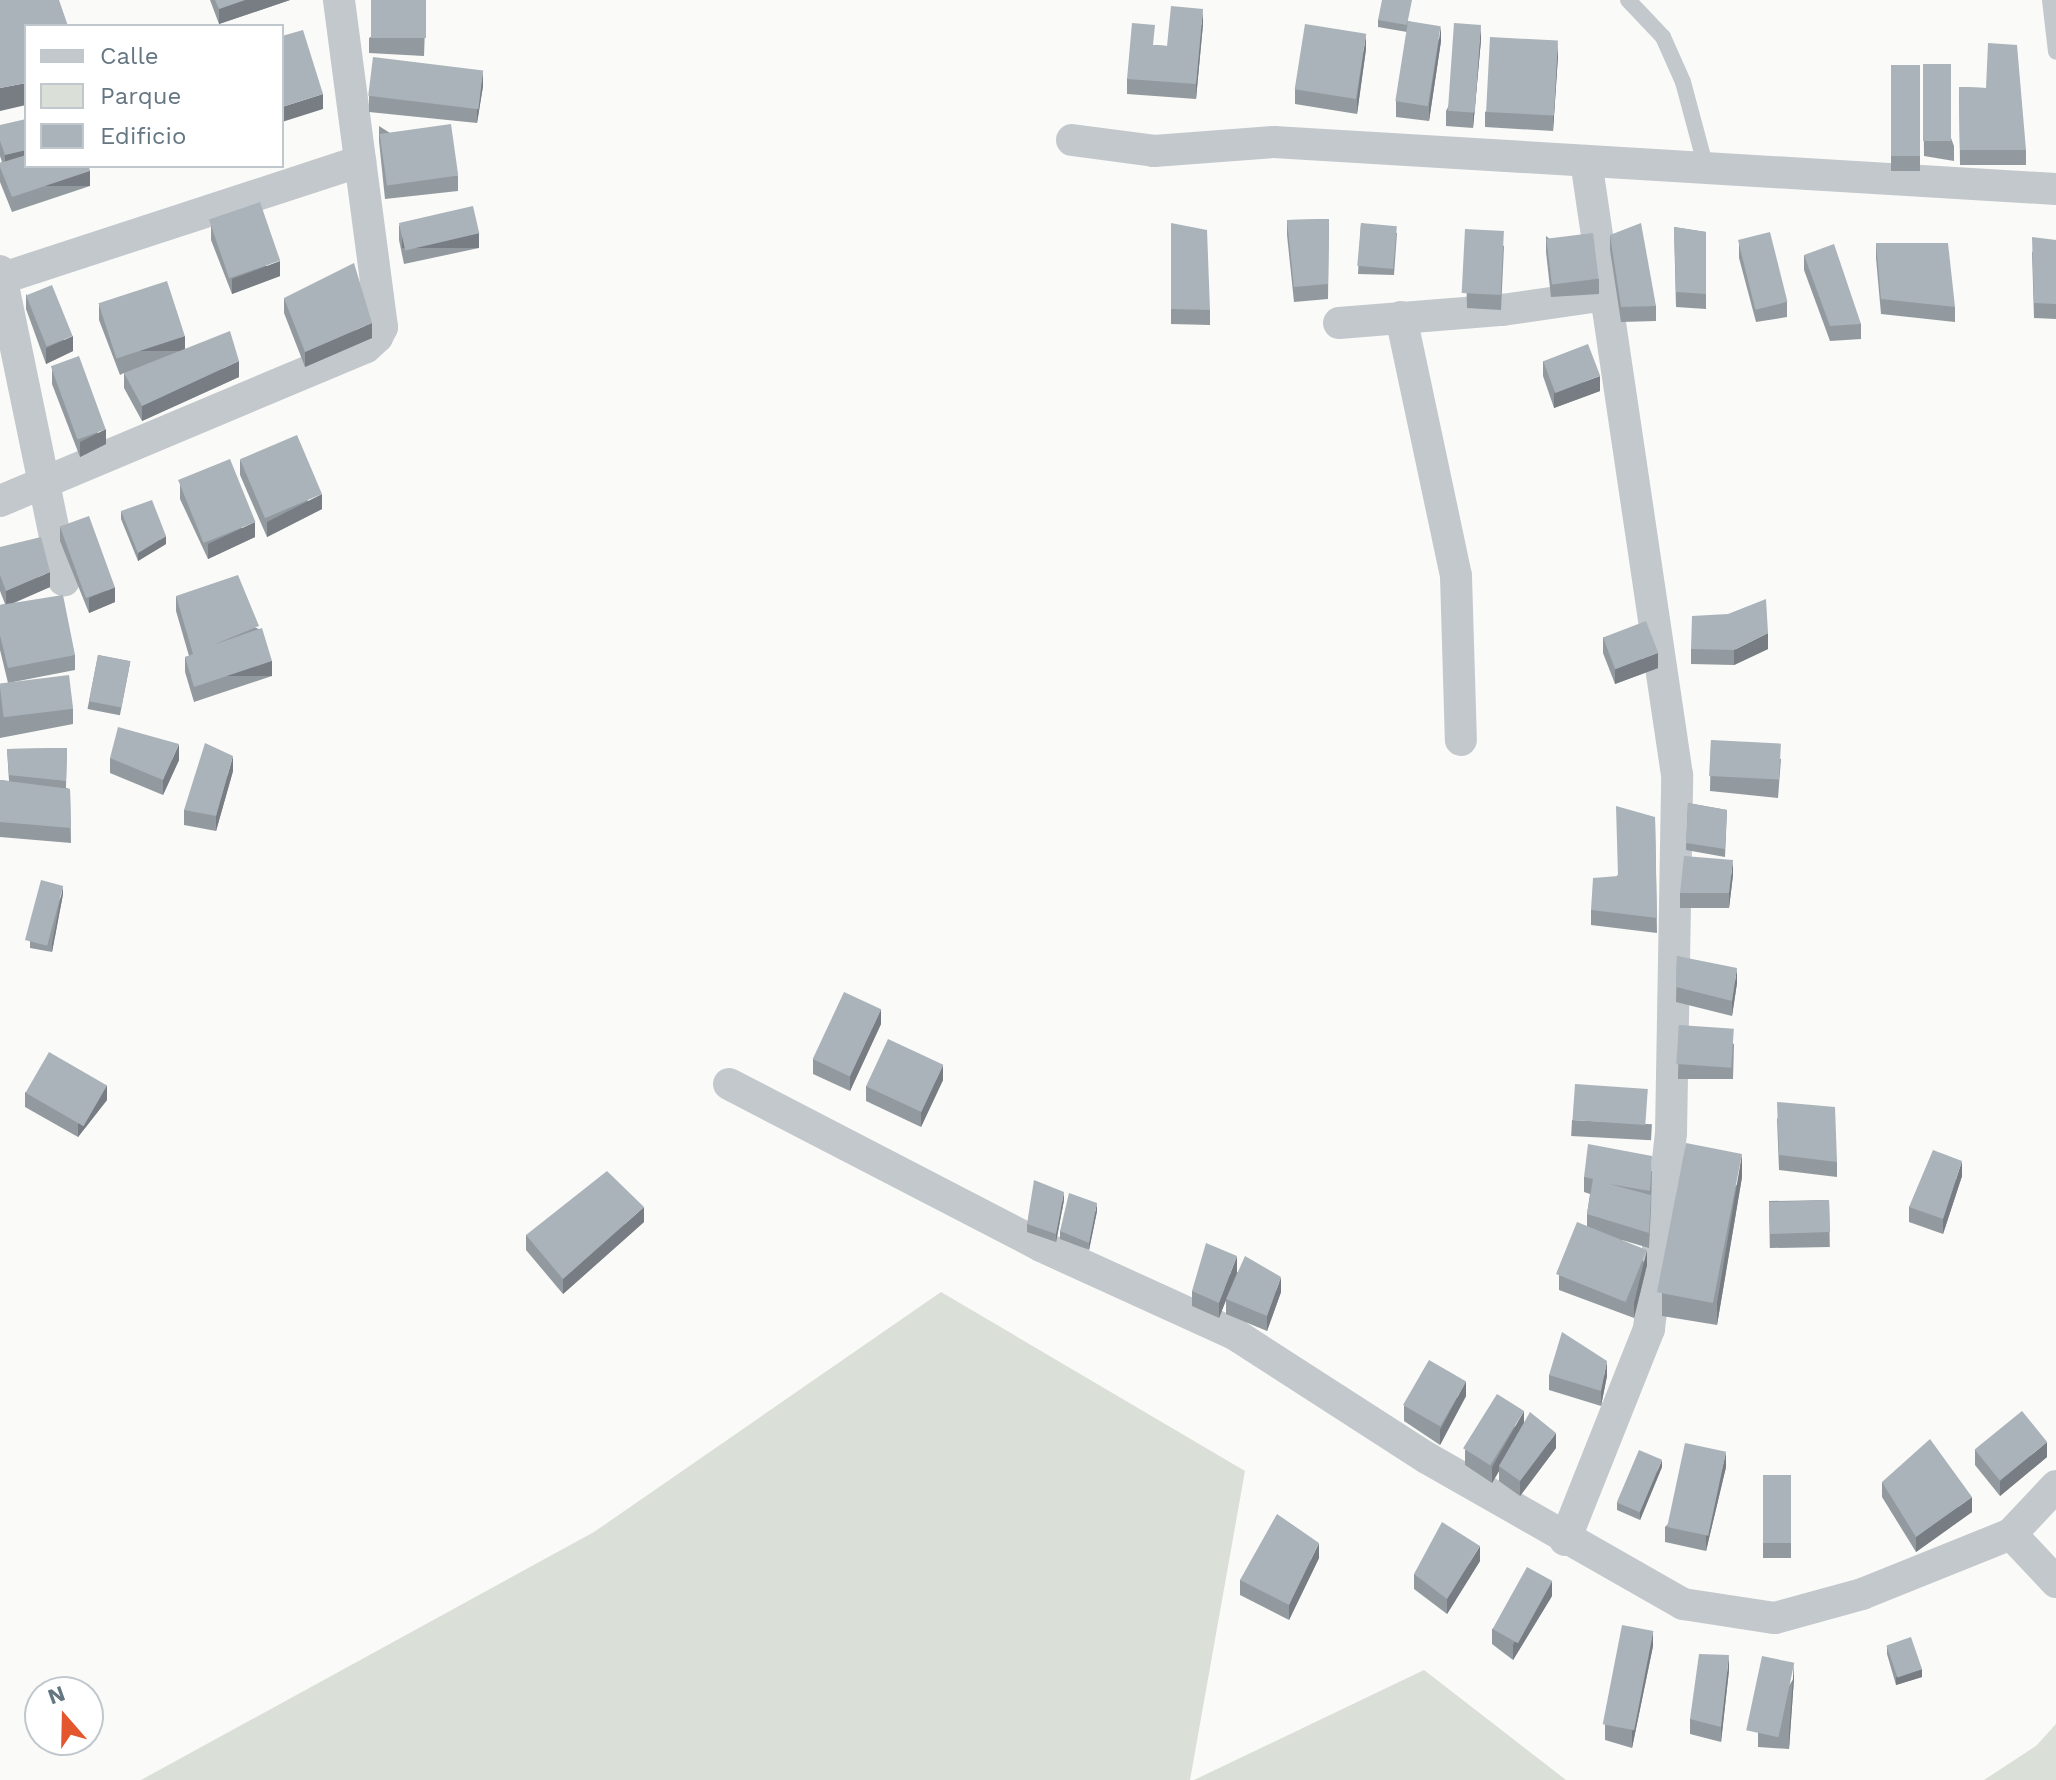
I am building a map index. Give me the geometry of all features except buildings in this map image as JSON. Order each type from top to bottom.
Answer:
[{"type":"street","points":[[0,501],[44,486],[366,347],[377,337],[382,327],[339,0]]},
{"type":"street","points":[[1072,140],[1154,151],[1274,142],[2056,189]]},
{"type":"street","points":[[64,580],[0,276],[360,161]]},
{"type":"street","points":[[1565,1540],[1649,1329],[1671,1133],[1677,775],[1586,161]]},
{"type":"street","points":[[1339,323],[1606,295]]},
{"type":"street","points":[[1401,317],[1456,576],[1461,740]]},
{"type":"street","points":[[729,1084],[1041,1246],[1236,1335],[1565,1540],[1683,1604],[1775,1618],[1862,1594],[2011,1534],[2056,1486]]},
{"type":"street","points":[[2011,1534],[2056,1582]]},
{"type":"lane","points":[[1628,0],[1663,37],[1683,82],[1706,168]]},
{"type":"lane","points":[[2050,0],[2056,52]]},
{"type":"green space","points":[[941,1292],[1245,1471],[1190,1780],[141,1780],[594,1532]]},
{"type":"green space","points":[[1424,1670],[1566,1780],[1194,1780]]},
{"type":"green space","points":[[2056,1724],[2056,1780],[1984,1780],[2036,1746]]}]
